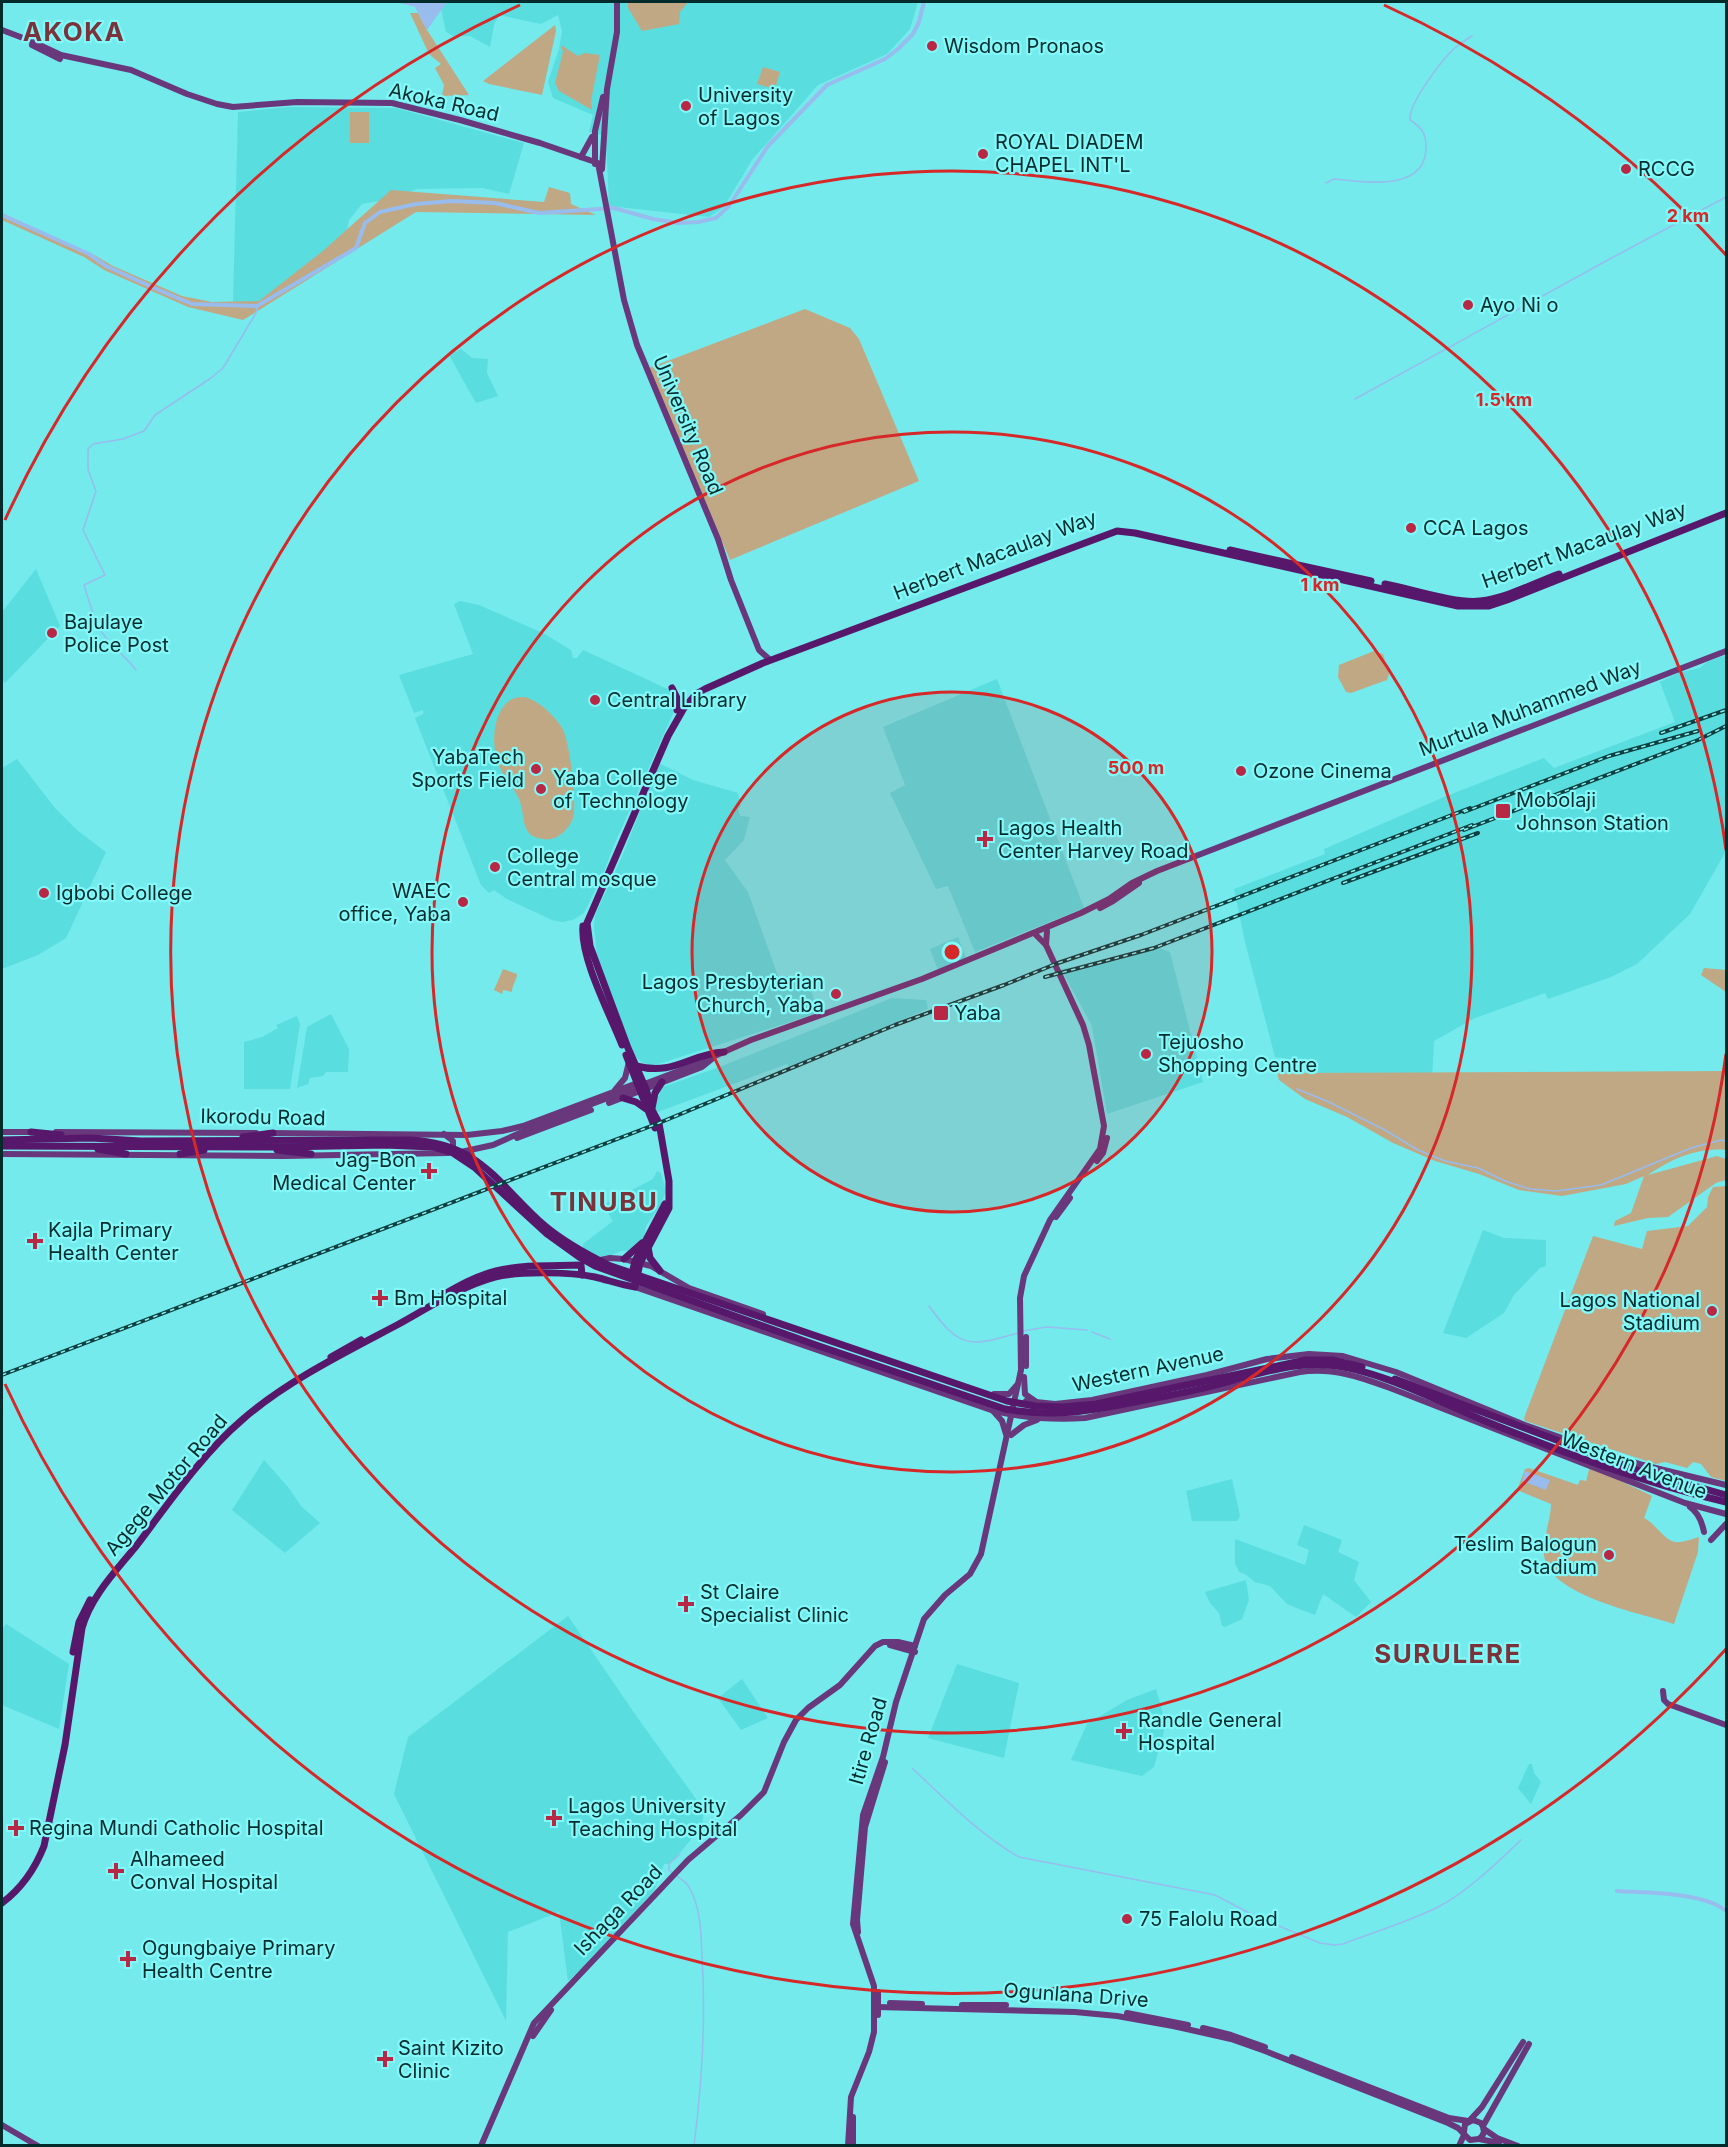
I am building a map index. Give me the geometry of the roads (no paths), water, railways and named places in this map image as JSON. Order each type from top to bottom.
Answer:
[{"type":"highway","name":"Herbert Macaulay Way","points":[[640,1082],[629,1062],[586,955],[583,944],[583,926],[677,710],[699,688],[768,658],[1118,527],[1134,528],[1458,600],[1476,602],[1509,593],[1726,511]]},
{"type":"highway","name":"Herbert Macaulay Way","points":[[640,1082],[590,946],[587,923],[674,723],[689,701],[705,689],[764,663],[1117,531],[1135,532],[1458,606],[1481,607],[1507,600],[1726,511]]},
{"type":"highway","points":[[672,688],[677,698],[677,710]]},
{"type":"highway","points":[[636,1066],[654,1070],[665,1069],[710,1053],[724,1052]]},
{"type":"highway","points":[[632,1286],[638,1262],[647,1243],[665,1219],[670,1200],[659,1125],[649,1110],[640,1082]]},
{"type":"highway","points":[[649,1110],[662,1082]]},
{"type":"highway","points":[[623,1098],[636,1102],[649,1110]]},
{"type":"highway","points":[[31,1132],[91,1138]]},
{"type":"highway","points":[[215,1140],[273,1133]]},
{"type":"highway","name":"Ikorodu Road","points":[[2,1140],[91,1138],[141,1141],[385,1142],[423,1146],[453,1153],[482,1173],[547,1234],[579,1257],[616,1274],[707,1303]]},
{"type":"highway","name":"Ikorodu Road","points":[[2,1146],[238,1146],[385,1142]]},
{"type":"highway","points":[[78,1146],[126,1154]]},
{"type":"highway","points":[[180,1154],[222,1146]]},
{"type":"highway","points":[[238,1146],[311,1154]]},
{"type":"highway","points":[[624,1259],[647,1243]]},
{"type":"highway","points":[[647,1243],[650,1258],[660,1270]]},
{"type":"highway","points":[[581,1265],[582,1275]]},
{"type":"highway","name":"Agege Motor Road","points":[[2,1901],[26,1873],[41,1845],[59,1756],[75,1640],[84,1609],[106,1576],[218,1438],[241,1415],[271,1391],[462,1285],[497,1271],[520,1267],[581,1265]]},
{"type":"highway","name":"Agege Motor Road","points":[[2,1901],[27,1878],[44,1846],[65,1745],[82,1628],[89,1610],[110,1578],[225,1435],[274,1395],[470,1286],[499,1276],[521,1274],[582,1275],[632,1286]]},
{"type":"highway","name":"Western Avenue","points":[[707,1303],[774,1327],[815,1347],[931,1380]]},
{"type":"highway","points":[[774,1327],[793,1327],[810,1333]]},
{"type":"highway","points":[[774,1327],[797,1341],[815,1347]]},
{"type":"highway","name":"Western Avenue","points":[[774,1327],[810,1333],[989,1404],[1021,1412],[1064,1414],[1220,1375],[1294,1362],[1332,1360],[1369,1369],[1466,1403],[1679,1491],[1726,1502]]},
{"type":"highway","name":"Western Avenue","points":[[1103,1405],[1172,1397],[1298,1366],[1341,1367],[1361,1371],[1390,1382],[1565,1454],[1726,1495]]},
{"type":"highway","points":[[1181,1384],[1220,1375]]},
{"type":"highway","points":[[1172,1397],[1214,1388]]},
{"type":"highway","points":[[1466,1403],[1509,1420]]},
{"type":"highway","points":[[1526,1439],[1565,1454]]},
{"type":"main road","points":[[606,207],[597,172],[591,162],[614,31],[615,2]]},
{"type":"main road","points":[[603,188],[607,89],[617,32],[615,2]]},
{"type":"main road","name":"Akoka Road","points":[[2,32],[31,40],[61,55],[121,66],[224,108],[297,102],[392,105],[460,120],[591,162]]},
{"type":"main road","points":[[392,105],[599,165],[606,207]]},
{"type":"main road","points":[[597,122],[600,128],[605,126]]},
{"type":"main road","points":[[581,157],[595,131]]},
{"type":"main road","points":[[591,162],[600,156],[603,147]]},
{"type":"main road","name":"University Road","points":[[606,207],[627,310],[637,345],[718,539],[731,580],[759,650]]},
{"type":"main road","points":[[759,650],[768,658]]},
{"type":"main road","points":[[758,662],[759,650]]},
{"type":"main road","name":"Murtula Muhammed Way","points":[[714,1056],[751,1040],[813,1020],[834,1009],[922,979],[1089,909],[1157,871],[1726,651]]},
{"type":"main road","points":[[922,979],[950,972],[1073,920],[1113,901],[1157,871]]},
{"type":"main road","points":[[1046,945],[1047,931]]},
{"type":"main road","points":[[994,1394],[1012,1392],[1026,1368],[1021,1287],[1050,1220],[1096,1156],[1102,1143],[1104,1126],[1094,1082],[1089,1045],[1075,1006],[1046,945],[1036,935]]},
{"type":"main road","points":[[549,1123],[714,1056]]},
{"type":"main road","points":[[549,1123],[623,1098],[702,1067],[714,1056]]},
{"type":"main road","points":[[612,1092],[622,1083],[629,1062]]},
{"type":"main road","points":[[612,1092],[640,1082]]},
{"type":"main road","name":"Ikorodu Road","points":[[2,1132],[467,1135],[523,1126],[612,1092]]},
{"type":"main road","name":"Ikorodu Road","points":[[2,1154],[447,1153],[462,1152],[517,1138],[549,1123]]},
{"type":"main road","points":[[444,1134],[453,1141],[453,1148],[447,1153]]},
{"type":"main road","points":[[462,1152],[458,1150],[457,1142],[467,1135]]},
{"type":"main road","name":"Western Avenue","points":[[581,1265],[603,1259],[638,1262],[660,1270],[689,1288],[774,1327]]},
{"type":"main road","name":"Western Avenue","points":[[632,1286],[774,1327]]},
{"type":"main road","name":"Western Avenue","points":[[810,1333],[994,1394],[1038,1403],[1071,1403],[1181,1384]]},
{"type":"main road","name":"Western Avenue","points":[[815,1347],[992,1410],[1040,1419],[1084,1418],[1172,1397]]},
{"type":"main road","points":[[993,1507],[1011,1435],[1022,1377]]},
{"type":"main road","points":[[1022,1377],[1025,1394],[1038,1403]]},
{"type":"main road","points":[[992,1410],[1005,1426],[1006,1443]]},
{"type":"main road","points":[[993,1507],[1014,1415]]},
{"type":"main road","points":[[1011,1435],[1024,1425],[1040,1419]]},
{"type":"main road","name":"Western Avenue","points":[[1509,1420],[1622,1458],[1726,1485]]},
{"type":"main road","name":"Western Avenue","points":[[1565,1454],[1685,1503],[1726,1514]]},
{"type":"main road","points":[[1685,1503],[1696,1511],[1704,1532]]},
{"type":"main road","name":"Itire Road","points":[[851,2122],[855,2095],[875,2043],[876,1977],[857,1926],[865,1827],[883,1771],[898,1702],[914,1649],[927,1620],[938,1605],[968,1581],[976,1570],[987,1547],[993,1507]]},
{"type":"main road","points":[[1711,1540],[1726,1524]]},
{"type":"main road","name":"Ishaga Road","points":[[482,2145],[534,2023],[684,1867],[752,1806],[764,1792],[790,1729],[796,1720],[808,1708],[840,1685],[874,1646],[883,1642],[898,1642],[914,1649]]},
{"type":"main road","points":[[1663,1691],[1664,1700],[1668,1704],[1726,1727]]},
{"type":"main road","points":[[1660,1700],[1668,1708],[1726,1727]]},
{"type":"main road","name":"Ogunlana Drive","points":[[876,2005],[1048,2006],[1149,2016],[1236,2036],[1449,2118],[1469,2121]]},
{"type":"main road","name":"Ogunlana Drive","points":[[876,2005],[1075,2012],[1117,2016],[1173,2026],[1231,2039],[1265,2051],[1448,2122],[1464,2134]]},
{"type":"main road","points":[[1459,2145],[1464,2134],[1463,2128],[1482,2107],[1526,2043],[1483,2127],[1483,2134],[1476,2142]]},
{"type":"main road","points":[[1469,2121],[1479,2121],[1497,2138],[1518,2145]]},
{"type":"main road","points":[[848,2145],[851,2122]]},
{"type":"main road","points":[[851,2122],[853,2145]]},
{"type":"main road","points":[[2,2125],[38,2145]]},
{"type":"main road","points":[[1464,2134],[1476,2142],[1495,2141],[1506,2145]]},
{"type":"waterway","points":[[2,215],[89,254],[106,266],[192,304],[257,306],[356,248],[365,223],[380,212],[416,204],[452,201],[495,203],[539,213],[614,208],[653,219],[678,223],[716,218],[729,206],[768,146],[827,85],[885,59],[913,34],[924,2]]},
{"type":"waterway","points":[[1326,183],[1334,179],[1361,182],[1392,181],[1405,178],[1416,171],[1424,161],[1426,146],[1422,131],[1410,120],[1415,103],[1443,61],[1456,47],[1472,36]]},
{"type":"waterway","points":[[1355,399],[1726,197]]},
{"type":"waterway","points":[[136,670],[98,626],[84,585],[105,575],[83,530],[96,491],[88,470],[88,449],[93,444],[123,439],[144,431],[155,415],[223,368],[256,313],[257,306]]},
{"type":"waterway","points":[[1297,1089],[1385,1130],[1418,1150],[1445,1161],[1478,1168],[1505,1181],[1530,1189],[1556,1191],[1601,1185],[1691,1148],[1721,1140],[1726,1141]]},
{"type":"waterway","points":[[929,1306],[949,1330],[967,1341],[988,1341],[1018,1333]]},
{"type":"waterway","points":[[1023,1331],[1047,1327],[1087,1330]]},
{"type":"waterway","points":[[1092,1332],[1110,1339]]},
{"type":"waterway","points":[[912,1768],[977,1827],[1019,1857],[1215,1895],[1255,1916],[1320,1943],[1335,1945],[1403,1922],[1449,1901],[1521,1840]]},
{"type":"waterway","points":[[673,1873],[669,1870],[669,1864],[680,1854]]},
{"type":"waterway","points":[[677,1876],[688,1885],[694,1897],[701,1939],[703,2028],[694,2146]]},
{"type":"waterway","points":[[1617,1891],[1689,1897],[1704,1900],[1726,1911]]},
{"type":"railway","points":[[1661,733],[1726,710]]},
{"type":"railway","points":[[1464,830],[1698,740],[1726,726]]},
{"type":"railway","points":[[1464,812],[1609,756],[1698,731]]},
{"type":"railway","points":[[2,1375],[659,1123],[895,1025],[1058,963],[1141,935],[1470,808]]},
{"type":"railway","points":[[1045,977],[1154,948],[1472,825]]},
{"type":"railway","points":[[1343,883],[1478,833]]},
{"type":"place","name":"Wisdom Pronaos","points":[[932,46]]},
{"type":"place","name":"University of Lagos","points":[[686,106]]},
{"type":"place","name":"ROYAL DIADEM CHAPEL INT'L","points":[[983,154]]},
{"type":"place","name":"RCCG","points":[[1626,169]]},
{"type":"place","name":"Ayo Ni o","points":[[1468,305]]},
{"type":"place","name":"CCA Lagos","points":[[1411,528]]},
{"type":"place","name":"Bajulaye Police Post","points":[[52,633]]},
{"type":"place","name":"Central Library","points":[[595,700]]},
{"type":"place","name":"YabaTech Sports Field","points":[[536,769]]},
{"type":"place","name":"Ozone Cinema","points":[[1241,771]]},
{"type":"place","name":"Yaba College of Technology","points":[[541,789]]},
{"type":"place","name":"Mobolaji Johnson Station","points":[[1503,811]]},
{"type":"place","name":"Lagos Health Center Harvey Road","points":[[985,839]]},
{"type":"place","name":"College Central mosque","points":[[495,867]]},
{"type":"place","name":"Igbobi College","points":[[44,893]]},
{"type":"place","name":"WAEC office, Yaba","points":[[463,902]]},
{"type":"place","name":"Lagos Presbyterian Church, Yaba","points":[[836,994]]},
{"type":"place","name":"Yaba","points":[[941,1013]]},
{"type":"place","name":"Tejuosho Shopping Centre","points":[[1146,1054]]},
{"type":"place","name":"Jag-Bon Medical Center","points":[[429,1171]]},
{"type":"place","name":"Kajla Primary Health Center","points":[[35,1241]]},
{"type":"place","name":"Bm Hospital","points":[[380,1298]]},
{"type":"place","name":"Lagos National Stadium","points":[[1712,1311]]},
{"type":"place","name":"Teslim Balogun Stadium","points":[[1609,1555]]},
{"type":"place","name":"St Claire Specialist Clinic","points":[[686,1604]]},
{"type":"place","name":"Randle General Hospital","points":[[1124,1731]]},
{"type":"place","name":"Lagos University Teaching Hospital","points":[[554,1818]]},
{"type":"place","name":"Regina Mundi Catholic Hospital","points":[[16,1828]]},
{"type":"place","name":"Alhameed Conval Hospital","points":[[116,1871]]},
{"type":"place","name":"75 Falolu Road","points":[[1127,1919]]},
{"type":"place","name":"Ogungbaiye Primary Health Centre","points":[[128,1959]]},
{"type":"place","name":"Saint Kizito Clinic","points":[[385,2059]]},
{"type":"district","name":"AKOKA","points":[[74,31]]},
{"type":"district","name":"TINUBU","points":[[604,1201]]},
{"type":"district","name":"SURULERE","points":[[1448,1653]]}]
